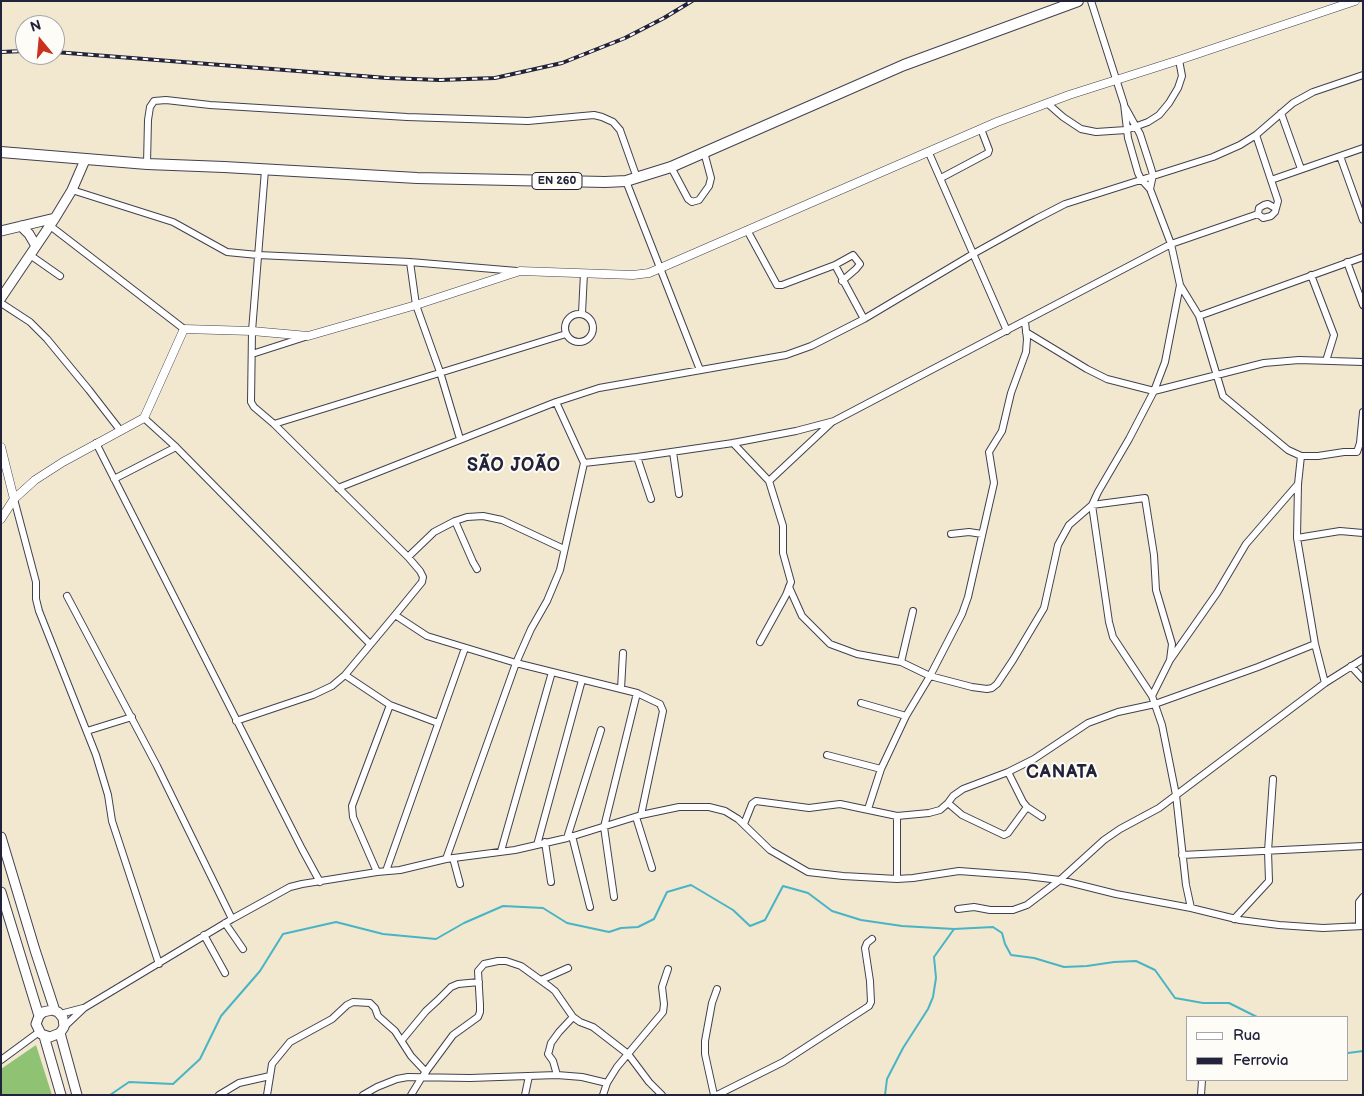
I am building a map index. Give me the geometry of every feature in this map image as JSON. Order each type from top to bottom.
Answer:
[{"type":"main road","name":"EN 260","points":[[1,152],[147,164],[417,178],[605,182],[626,180],[671,167],[904,65],[1078,1]]},
{"type":"main road","points":[[1,298],[72,190],[85,160]]},
{"type":"main road","points":[[1,231],[52,222]]},
{"type":"main road","points":[[21,226],[29,234],[36,246]]},
{"type":"main road","points":[[1,837],[35,950],[58,1012],[63,1018],[62,1030],[77,1095]]},
{"type":"main road","points":[[1,892],[39,1016]]},
{"type":"main road","points":[[58,1012],[46,1010],[39,1016],[36,1024],[42,1034],[61,1095]]},
{"type":"main road","points":[[42,1034],[56,1036],[62,1030]]},
{"type":"street","points":[[1091,1],[1124,104],[1143,143],[1153,175],[1150,189]]},
{"type":"street","points":[[72,190],[173,222],[222,251],[258,255],[410,262],[520,271],[633,275],[649,273],[929,153],[980,129],[1047,103],[1355,1]]},
{"type":"street","points":[[1047,103],[1081,129],[1096,132],[1126,130],[1136,127],[1159,115],[1169,103],[1178,88],[1182,76],[1180,60]]},
{"type":"street","points":[[338,488],[556,402],[599,388],[786,354],[811,346],[864,319],[973,254],[1064,204],[1213,157],[1240,145],[1256,135],[1293,103],[1313,92],[1363,74]]},
{"type":"street","points":[[147,164],[150,107],[154,101],[166,100],[210,105],[528,122],[594,115],[602,116],[613,122],[620,130],[637,178]]},
{"type":"street","points":[[1124,104],[1126,130],[1141,179],[1150,189],[1170,244],[1180,285],[1199,316],[1223,396],[1288,450],[1301,456],[1318,456],[1344,452],[1360,453],[1363,412]]},
{"type":"street","points":[[1281,113],[1301,169]]},
{"type":"street","points":[[941,178],[988,153],[980,129]]},
{"type":"street","points":[[1256,135],[1278,202],[1275,212],[1271,216],[1263,218],[1258,214]]},
{"type":"street","points":[[1271,180],[1363,148]]},
{"type":"street","points":[[671,167],[688,199],[692,202],[699,200],[709,186],[711,178],[704,152]]},
{"type":"street","points":[[929,153],[1007,331]]},
{"type":"street","points":[[1340,156],[1363,220]]},
{"type":"street","points":[[236,721],[312,695],[332,686],[345,675],[422,582],[423,577],[408,557],[251,402],[252,331],[265,170]]},
{"type":"street","points":[[626,180],[700,370]]},
{"type":"street","points":[[1258,214],[1259,208],[1264,205],[1268,204],[1275,208]]},
{"type":"street","points":[[584,463],[733,443],[796,431],[834,421],[1170,244],[1258,214]]},
{"type":"street","points":[[52,222],[184,329],[252,331],[308,336]]},
{"type":"street","points":[[747,230],[777,285],[782,285],[855,255],[860,264],[842,280]]},
{"type":"street","points":[[30,255],[60,276]]},
{"type":"street","points":[[1199,316],[1363,257]]},
{"type":"street","points":[[410,262],[416,305],[440,372],[460,439]]},
{"type":"street","points":[[1347,262],[1363,305]]},
{"type":"street","points":[[834,265],[864,319]]},
{"type":"street","points":[[252,354],[416,305],[520,271]]},
{"type":"street","points":[[582,314],[584,273]]},
{"type":"street","points":[[1311,275],[1334,335],[1326,361]]},
{"type":"street","points":[[789,587],[802,616],[830,644],[857,654],[900,662],[930,676],[987,690],[992,688],[997,684],[1044,608],[1056,552],[1062,536],[1075,518],[1092,505],[1130,439],[1154,391],[1165,362],[1180,285]]},
{"type":"street","points":[[1,303],[30,322],[47,339],[90,390],[120,430]]},
{"type":"street","points":[[574,314],[582,314],[587,315],[592,322],[593,330],[589,338],[578,342],[569,338],[565,328],[566,322],[570,317],[574,314]]},
{"type":"street","points":[[868,809],[881,769],[906,716],[930,676],[962,614],[968,597],[994,483],[990,452],[1002,431],[1011,393],[1023,365],[1026,352],[1025,322]]},
{"type":"street","points":[[1,519],[14,499],[35,480],[96,443],[144,418],[184,329]]},
{"type":"street","points":[[1026,332],[1100,376],[1154,391],[1264,363],[1299,360],[1363,362]]},
{"type":"street","points":[[274,424],[566,334]]},
{"type":"street","points":[[460,884],[450,859],[516,663],[560,570],[584,463],[556,402]]},
{"type":"street","points":[[144,418],[176,447],[370,644]]},
{"type":"street","points":[[769,481],[834,421]]},
{"type":"street","points":[[96,443],[236,721],[320,882]]},
{"type":"street","points":[[733,443],[769,481],[783,526],[783,553],[791,582],[760,642]]},
{"type":"street","points":[[1,447],[36,582],[36,599],[39,611],[87,731],[108,795],[112,821],[158,964]]},
{"type":"street","points":[[114,479],[176,447]]},
{"type":"street","points":[[673,452],[679,494]]},
{"type":"street","points":[[1301,456],[1298,484],[1297,538],[1315,644],[1325,683]]},
{"type":"street","points":[[637,457],[651,499]]},
{"type":"street","points":[[1152,696],[1170,660],[1217,593],[1246,544],[1298,484]]},
{"type":"street","points":[[1092,505],[1145,498],[1154,555],[1156,590],[1172,644],[1170,660]]},
{"type":"street","points":[[1092,505],[1105,603],[1113,637],[1152,696],[1162,725],[1176,795],[1182,855],[1191,908]]},
{"type":"street","points":[[408,557],[434,532],[467,517],[483,516],[502,520],[564,549]]},
{"type":"street","points":[[455,521],[472,562],[477,569]]},
{"type":"street","points":[[1297,538],[1340,531],[1363,533]]},
{"type":"street","points":[[950,534],[969,532],[982,534]]},
{"type":"street","points":[[67,596],[132,717],[232,919]]},
{"type":"street","points":[[900,662],[913,611]]},
{"type":"street","points":[[395,615],[427,636],[516,663],[637,693],[656,701],[663,711],[639,816],[652,868]]},
{"type":"street","points":[[744,824],[752,804],[756,801],[799,808],[840,804],[897,816],[940,810],[953,796],[963,789],[1008,772],[1034,759],[1088,723],[1118,712],[1155,704],[1258,667],[1315,644]]},
{"type":"street","points":[[386,871],[465,648]]},
{"type":"street","points":[[621,690],[623,653]]},
{"type":"street","points":[[958,909],[1002,910],[1021,908],[1060,880],[1104,840],[1158,808],[1325,683],[1363,659]]},
{"type":"street","points":[[1351,666],[1363,679]]},
{"type":"street","points":[[502,851],[552,672]]},
{"type":"street","points":[[345,675],[390,705],[438,723]]},
{"type":"street","points":[[536,845],[582,680]]},
{"type":"street","points":[[614,897],[604,827],[637,693]]},
{"type":"street","points":[[861,703],[906,716]]},
{"type":"street","points":[[378,872],[353,818],[352,806],[390,705]]},
{"type":"street","points":[[87,731],[132,717]]},
{"type":"street","points":[[590,907],[570,837],[601,730]]},
{"type":"street","points":[[827,755],[881,769]]},
{"type":"street","points":[[1008,772],[1023,802],[1042,817]]},
{"type":"street","points":[[1234,919],[1261,888],[1268,883],[1268,850],[1273,779]]},
{"type":"street","points":[[948,803],[962,815],[1004,835],[1008,833],[1027,807]]},
{"type":"street","points":[[62,1030],[84,1008],[204,935],[290,887],[400,870],[450,859],[536,845],[570,837],[639,816],[679,807],[709,807],[725,810],[744,824],[770,850],[808,872],[897,879],[967,871],[1060,880],[1234,919],[1278,925],[1314,927],[1361,926],[1358,902],[1363,897]]},
{"type":"street","points":[[897,816],[897,879]]},
{"type":"street","points":[[545,842],[551,882]]},
{"type":"street","points":[[1182,855],[1363,846]]},
{"type":"street","points":[[225,923],[244,949]]},
{"type":"street","points":[[204,935],[226,973]]},
{"type":"street","points":[[717,989],[712,1003],[705,1041],[705,1054],[716,1095],[782,1062],[869,1006],[870,981],[866,948],[872,939]]},
{"type":"street","points":[[411,1095],[453,1035],[478,1017],[480,1012],[480,967],[498,960],[521,966],[555,991],[573,1017],[580,1022],[592,1026],[628,1054],[649,1082],[662,1095]]},
{"type":"street","points":[[541,980],[568,968]]},
{"type":"street","points":[[602,1095],[607,1083],[628,1054],[663,1012],[662,987],[668,969]]},
{"type":"street","points":[[402,1040],[426,1011],[451,987],[458,984],[479,982]]},
{"type":"street","points":[[267,1095],[272,1064],[290,1042],[329,1021],[353,1002],[370,1003],[375,1008],[378,1016],[402,1040],[424,1074]]},
{"type":"street","points":[[58,1012],[84,1008]]},
{"type":"street","points":[[557,1075],[553,1061],[549,1057],[549,1051],[559,1032],[573,1017]]},
{"type":"street","points":[[1,1060],[42,1034]]},
{"type":"street","points":[[363,1095],[397,1079],[424,1074],[470,1078],[557,1075],[582,1077],[607,1083]]},
{"type":"street","points":[[218,1095],[239,1082],[270,1076]]},
{"type":"street","points":[[526,1095],[529,1076]]},
{"type":"street","points":[[1201,1095],[1202,1081]]},
{"type":"green space","points":[[36,1045],[52,1095],[1,1095],[1,1069]]},
{"type":"waterway","points":[[110,1095],[129,1082],[173,1084],[200,1059],[221,1016],[260,971],[283,934],[336,922],[383,934],[436,939],[464,923],[503,906],[543,908],[567,923],[609,932],[621,928],[638,927],[654,919],[667,892],[691,885],[733,910],[750,926],[765,920],[783,886],[808,893],[832,911],[861,920],[902,926],[954,929],[993,927],[1002,933],[1011,955],[1034,958],[1064,967],[1136,961],[1155,970],[1175,998],[1203,1003],[1229,1003],[1255,1016]]},
{"type":"waterway","points":[[885,1095],[887,1079],[903,1048],[928,1009],[933,997],[936,978],[934,957],[954,929]]},
{"type":"waterway","points":[[1349,1053],[1363,1051]]},
{"type":"railway","points":[[65,53],[387,78],[440,80],[495,78],[562,63],[625,38],[692,1]]},
{"type":"railway","points":[[1,52],[15,51]]},
{"type":"district","name":"SÃO JOÃO","points":[[514,466]]},
{"type":"district","name":"CANATA","points":[[1062,773]]}]
